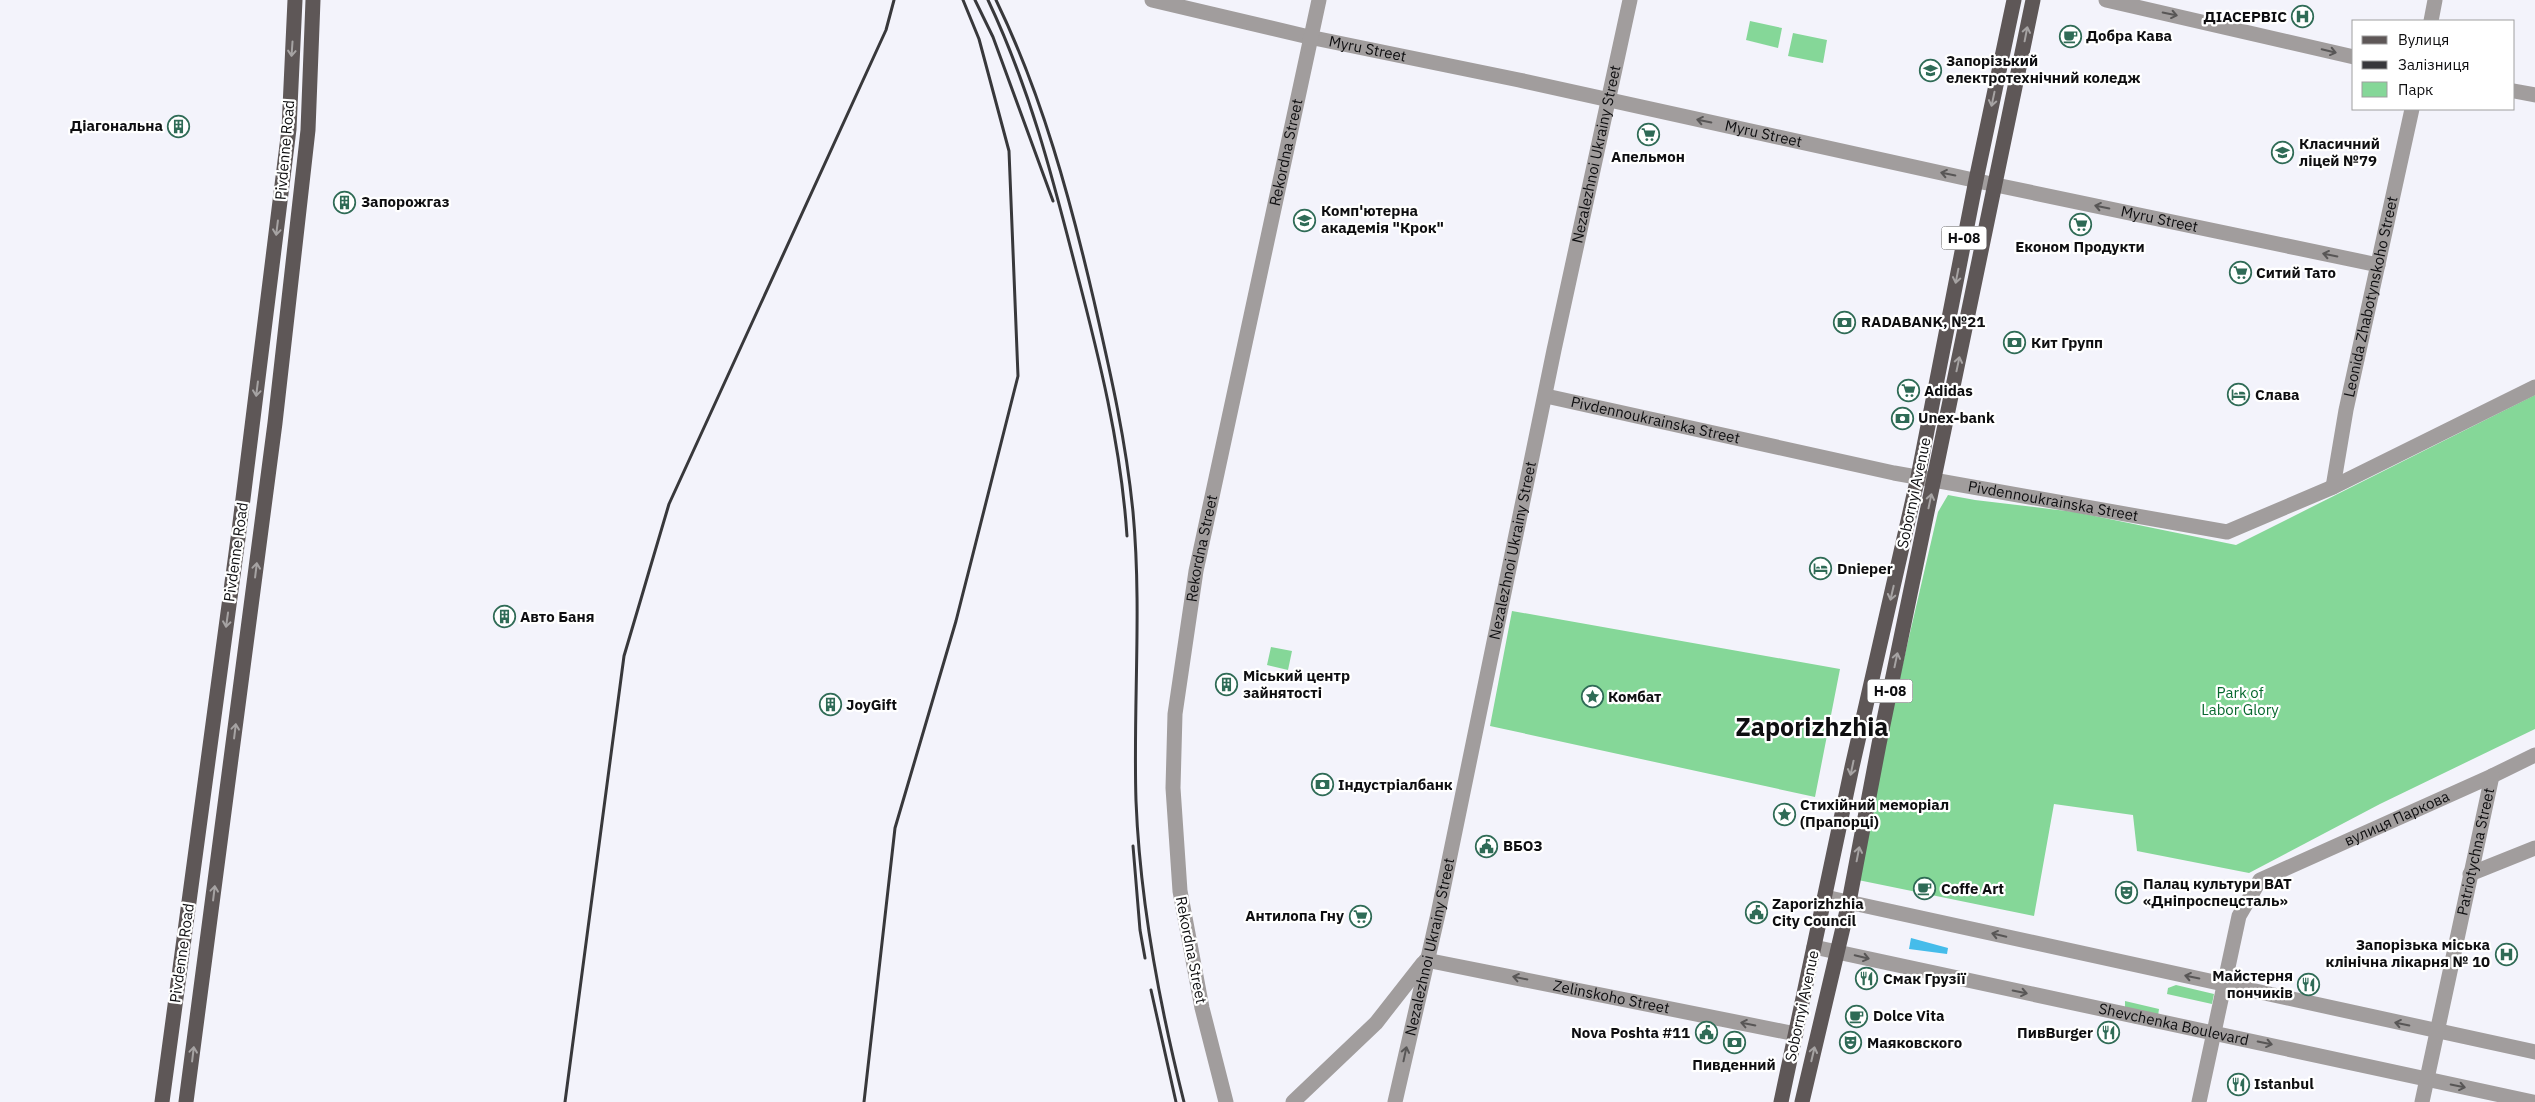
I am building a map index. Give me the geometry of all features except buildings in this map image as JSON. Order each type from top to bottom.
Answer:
[{"type":"main road","name":"Pivdenne Road","points":[[162,1102],[253,418],[289,129],[295,0]]},
{"type":"main road","name":"Pivdenne Road","points":[[186,1102],[275,423],[308,130],[313,0]]},
{"type":"main road","name":"Sobornyi Avenue","points":[[1781,1102],[1852,767],[1918,477],[1976,180],[2014,0]]},
{"type":"main road","name":"Sobornyi Avenue","points":[[1802,1102],[1849,902],[2033,0]]},
{"type":"main road","points":[[253,418],[275,423]]},
{"type":"main road","points":[[217,692],[240,692]]},
{"type":"street","name":"Myru Street","points":[[1152,0],[1309,37],[1519,80],[1996,185],[2378,265]]},
{"type":"street","name":"Rekordna Street","points":[[1226,1102],[1202,1008],[1180,891],[1173,788],[1175,714],[1196,571],[1309,37],[1319,0]]},
{"type":"street","name":"Nezalezhnoi Ukrainy Street","points":[[1395,1102],[1438,914],[1630,0]]},
{"type":"street","points":[[2106,0],[2352,57]]},
{"type":"street","points":[[2431,20],[2435,0]]},
{"type":"street","points":[[2515,91],[2535,96]]},
{"type":"street","name":"Leonida Zhabotynskoho Street","points":[[2334,487],[2334,472],[2346,410],[2412,110]]},
{"type":"street","name":"Pivdennoukrainska Street","points":[[1546,396],[1918,477],[2227,532],[2334,487],[2535,388]]},
{"type":"street","name":"вулиця Паркова","points":[[2224,984],[2239,916],[2260,880],[2535,755]]},
{"type":"street","name":"Patriotychna Street","points":[[2422,1102],[2492,776]]},
{"type":"street","points":[[2470,874],[2535,848]]},
{"type":"street","points":[[1825,897],[2535,1052]]},
{"type":"street","name":"Shevchenka Boulevard","points":[[1814,947],[2533,1102]]},
{"type":"street","points":[[1293,1102],[1376,1023],[1426,960]]},
{"type":"street","name":"Zelinskoho Street","points":[[1426,960],[1796,1034]]},
{"type":"street","points":[[2199,1102],[2224,984]]},
{"type":"green space","points":[[1750,21],[1782,28],[1778,48],[1746,40]]},
{"type":"green space","points":[[1793,33],[1827,40],[1823,63],[1788,56]]},
{"type":"green space","name":"Park of Labor Glory","points":[[2535,395],[2535,729],[2380,804],[2249,873],[2137,851],[2133,815],[2054,804],[2034,916],[1858,880],[1884,745],[1938,512],[1948,495],[2075,512],[2236,545]]},
{"type":"green space","points":[[1512,611],[1840,669],[1815,797],[1490,726]]},
{"type":"green space","points":[[1271,647],[1292,651],[1288,670],[1267,665]]},
{"type":"green space","points":[[2176,985],[2214,994],[2212,1004],[2167,994],[2168,988]]},
{"type":"green space","points":[[2125,1001],[2159,1009],[2158,1016],[2125,1008]]},
{"type":"water","points":[[1911,938],[1948,948],[1947,954],[1909,949]]},
{"type":"railway","points":[[565,1102],[624,656],[669,504],[886,30],[894,0]]},
{"type":"railway","points":[[864,1102],[895,828],[956,621],[1018,376],[1009,151],[979,39],[963,0]]},
{"type":"railway","points":[[975,0],[993,37],[1053,201]]},
{"type":"railway","points":[[988,0],[1003,33],[1028,99],[1049,166],[1067,234],[1108,401],[1120,468],[1127,536]]},
{"type":"railway","points":[[996,0],[1041,110],[1065,186],[1094,301],[1122,432],[1130,485],[1136,548],[1135,765],[1138,839],[1152,953],[1184,1102]]},
{"type":"railway","points":[[1133,846],[1140,930],[1145,958]]},
{"type":"railway","points":[[1151,990],[1176,1102]]},
{"type":"place","name":"ДІАСЕРВІС","points":[[2303,17]]},
{"type":"place","name":"Добра Кава","points":[[2070,36]]},
{"type":"place","name":"Запорізький електротехнічний коледж","points":[[1930,70]]},
{"type":"place","name":"Діагональна","points":[[179,126]]},
{"type":"place","name":"Апельмон","points":[[1648,134]]},
{"type":"place","name":"Класичний ліцей №79","points":[[2283,153]]},
{"type":"place","name":"Запорожгаз","points":[[345,202]]},
{"type":"place","name":"Комп'ютерна академія \"Крок\"","points":[[1305,220]]},
{"type":"place","name":"Економ Продукти","points":[[2080,224]]},
{"type":"place","name":"Ситий Тато","points":[[2240,273]]},
{"type":"place","name":"RADABANK, №21","points":[[1845,322]]},
{"type":"place","name":"Кит Групп","points":[[2015,343]]},
{"type":"place","name":"Adidas","points":[[1908,391]]},
{"type":"place","name":"Слава","points":[[2239,395]]},
{"type":"place","name":"Unex-bank","points":[[1902,418]]},
{"type":"place","name":"Dnieper","points":[[1821,569]]},
{"type":"place","name":"Авто Баня","points":[[504,617]]},
{"type":"place","name":"Міський центр зайнятості","points":[[1227,685]]},
{"type":"place","name":"Комбат","points":[[1592,697]]},
{"type":"place","name":"JoyGift","points":[[830,705]]},
{"type":"place","name":"Індустріалбанк","points":[[1322,785]]},
{"type":"place","name":"Стихійний меморіал (Прапорці)","points":[[1784,814]]},
{"type":"place","name":"ВБОЗ","points":[[1487,846]]},
{"type":"place","name":"Coffe Art","points":[[1925,889]]},
{"type":"place","name":"Палац культури ВАТ «Дніпроспецсталь»","points":[[2127,893]]},
{"type":"place","name":"Zaporizhzhia City Council","points":[[1756,913]]},
{"type":"place","name":"Антилопа Гну","points":[[1360,916]]},
{"type":"place","name":"Запорізька міська клінічна лікарня № 10","points":[[2506,954]]},
{"type":"place","name":"Смак Грузії","points":[[1867,979]]},
{"type":"place","name":"Майстерня пончиків","points":[[2309,985]]},
{"type":"place","name":"Dolce Vita","points":[[1857,1016]]},
{"type":"place","name":"Nova Poshta #11","points":[[1706,1033]]},
{"type":"place","name":"ПивBurger","points":[[2109,1033]]},
{"type":"place","name":"Пивденний","points":[[1734,1042]]},
{"type":"place","name":"Маяковского","points":[[1851,1043]]},
{"type":"place","name":"Istanbul","points":[[2238,1084]]},
{"type":"district","name":"Zaporizhzhia","points":[[1812,727]]}]
